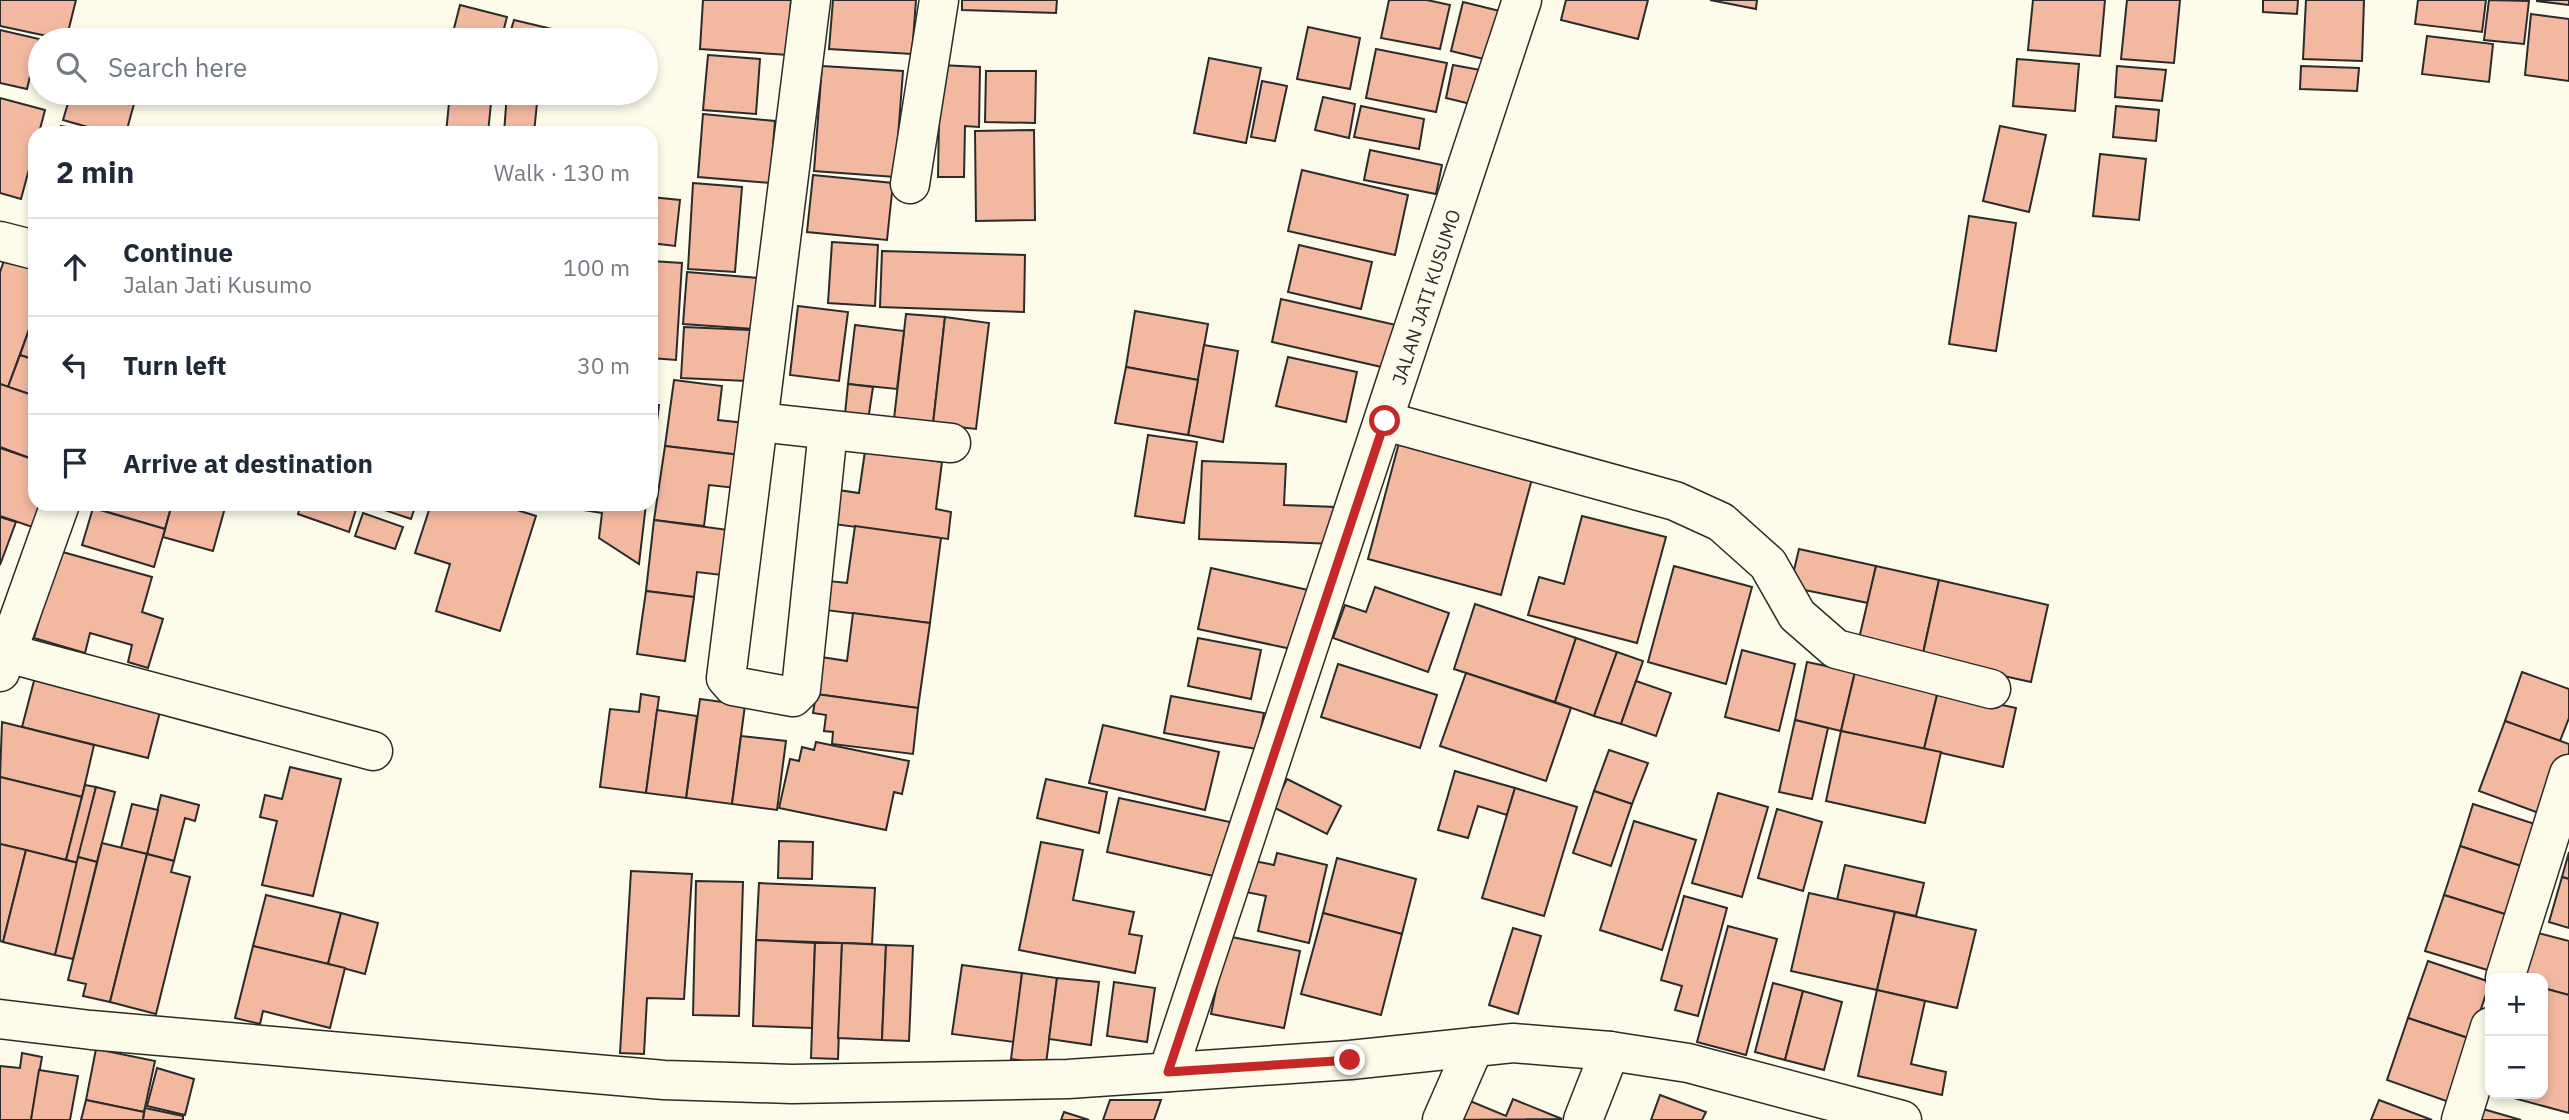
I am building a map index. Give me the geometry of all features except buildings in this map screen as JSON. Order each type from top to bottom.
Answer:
[{"type":"street","points":[[811,0],[726,678],[733,686],[793,696],[801,689],[828,430]]},
{"type":"street","points":[[910,184],[939,0]]},
{"type":"street","name":"JALAN JATI KUSUMO","points":[[1168,1072],[1522,0]]},
{"type":"street","points":[[0,241],[28,248]]},
{"type":"street","points":[[1385,421],[1675,501],[1721,522],[1768,564],[1797,615],[1836,649],[1991,689]]},
{"type":"street","points":[[758,422],[951,443]]},
{"type":"street","points":[[57,511],[3,662],[373,751]]},
{"type":"street","points":[[2507,973],[2569,774]]},
{"type":"street","points":[[0,1019],[91,1030],[664,1080],[792,1084],[936,1083],[1168,1072],[1350,1060],[1513,1043],[1610,1051],[1688,1063],[1902,1120]]},
{"type":"street","points":[[2461,1120],[2487,1036]]},
{"type":"street","points":[[1442,1120],[1474,1047]]},
{"type":"street","points":[[1583,1120],[1610,1051]]},
{"type":"route","points":[[1350,1060],[1168,1072],[1385,421]]}]
